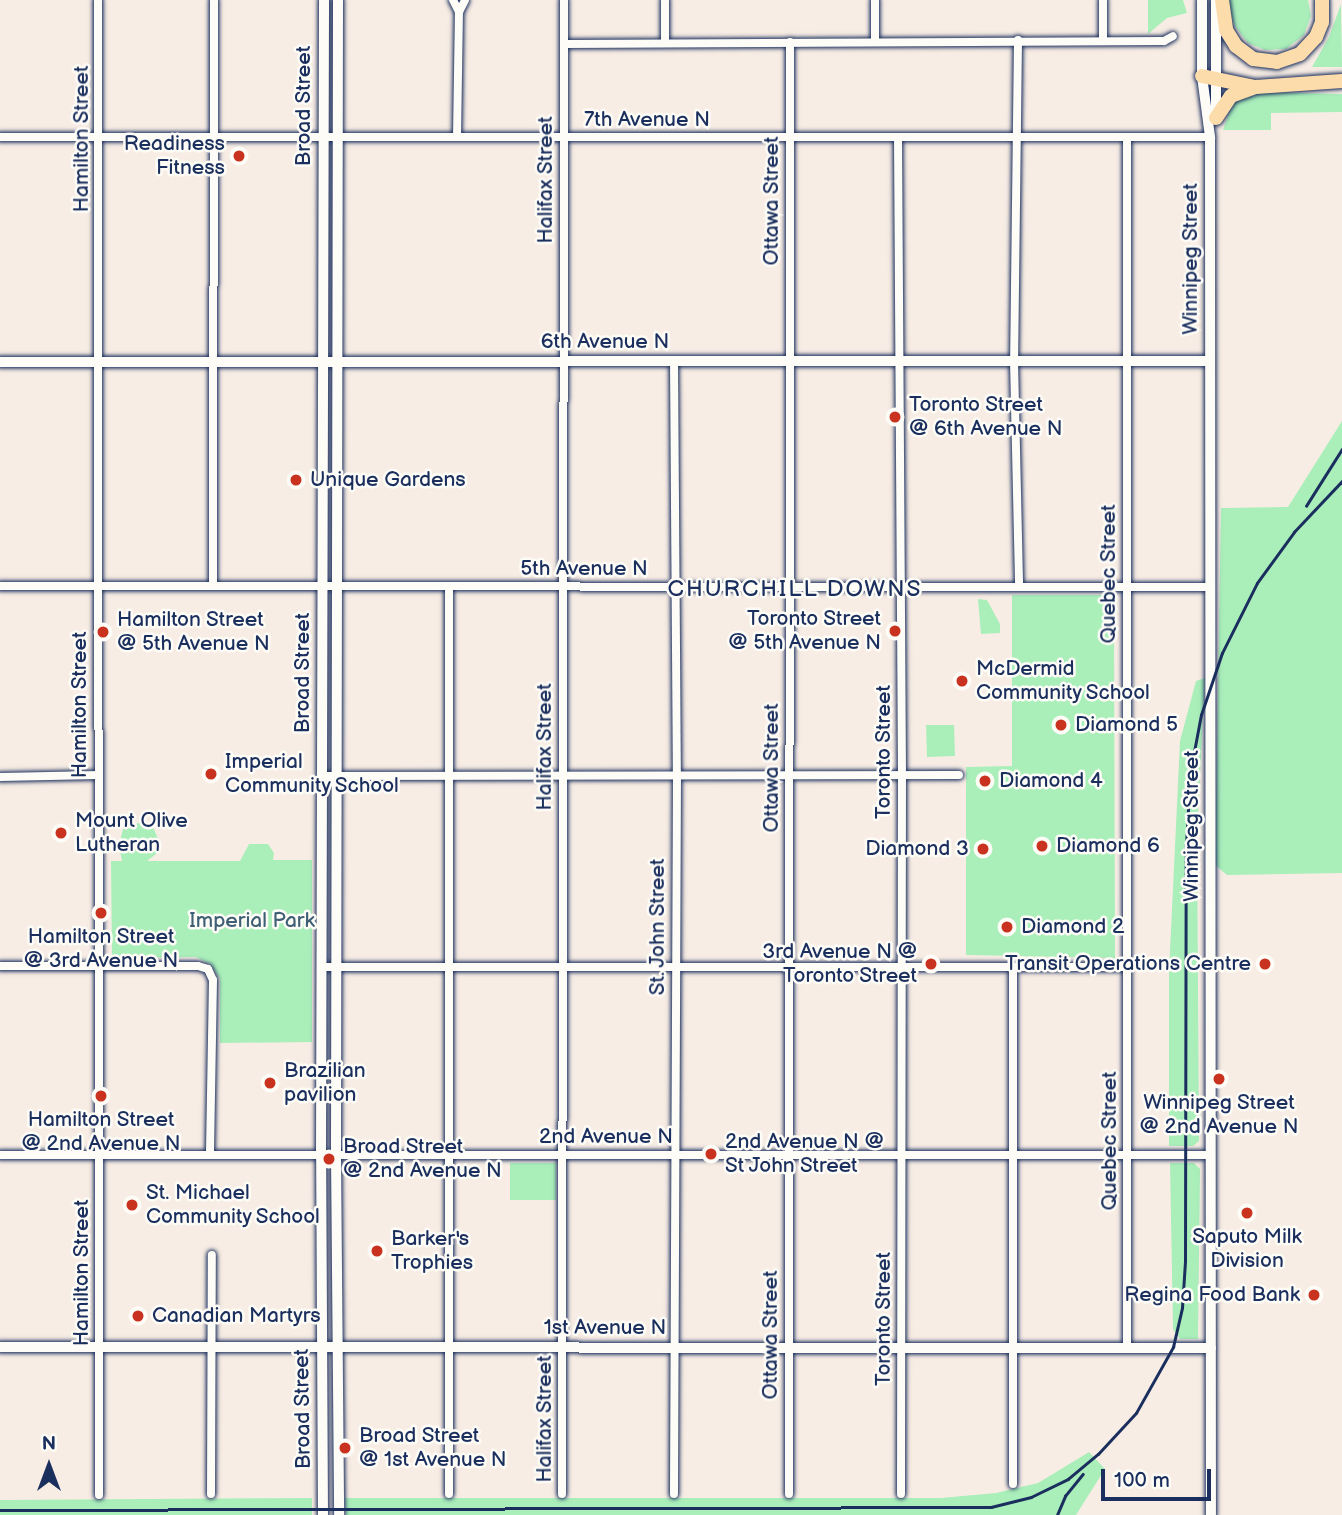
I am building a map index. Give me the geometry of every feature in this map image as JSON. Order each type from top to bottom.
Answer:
[{"type":"highway","points":[[1222,0],[1226,30],[1236,46],[1253,59],[1277,62],[1300,54],[1316,37],[1321,22],[1322,0]]},
{"type":"highway","points":[[1209,78],[1256,87],[1342,81]]},
{"type":"highway","points":[[1216,118],[1231,96],[1256,87]]},
{"type":"main road","name":"Broad Street","points":[[323,1515],[321,967],[324,0]]},
{"type":"main road","name":"Broad Street","points":[[338,0],[336,1155],[339,1515]]},
{"type":"main road","name":"Winnipeg Street","points":[[1202,0],[1209,78],[1210,137],[1211,1515]]},
{"type":"main road","name":"Winnipeg Street","points":[[1210,137],[1216,118],[1209,78],[1216,0]]},
{"type":"street","name":"Hamilton Street","points":[[98,0],[99,1495]]},
{"type":"street","points":[[213,586],[211,361],[214,0]]},
{"type":"street","points":[[453,0],[459,12]]},
{"type":"street","points":[[457,137],[459,12],[465,0]]},
{"type":"street","name":"Halifax Street","points":[[562,1494],[564,0]]},
{"type":"street","points":[[665,0],[665,43]]},
{"type":"street","points":[[875,0],[875,41]]},
{"type":"street","points":[[1103,0],[1103,41]]},
{"type":"street","points":[[564,44],[1164,41],[1173,36]]},
{"type":"street","points":[[1018,40],[1014,361],[1019,587]]},
{"type":"street","name":"Ottawa Street","points":[[789,1494],[787,967],[790,775],[790,42]]},
{"type":"street","name":"7th Avenue N","points":[[0,137],[1210,137]]},
{"type":"street","name":"Toronto Street","points":[[898,137],[902,775],[901,1494]]},
{"type":"street","name":"Quebec Street","points":[[1127,137],[1127,1347]]},
{"type":"street","name":"St. John Street","points":[[674,361],[677,775],[674,1494]]},
{"type":"street","name":"6th Avenue N","points":[[0,362],[1210,361]]},
{"type":"street","name":"5th Avenue N","points":[[0,586],[1211,587]]},
{"type":"street","points":[[449,586],[449,1494]]},
{"type":"street","points":[[0,777],[98,775]]},
{"type":"street","points":[[322,776],[958,775]]},
{"type":"street","points":[[0,966],[198,966],[208,969],[213,980],[210,1155]]},
{"type":"street","points":[[321,967],[1128,967]]},
{"type":"street","points":[[1013,967],[1013,1483]]},
{"type":"street","name":"2nd Avenue N","points":[[0,1155],[1211,1155]]},
{"type":"street","points":[[212,1255],[212,1494]]},
{"type":"street","name":"1st Avenue N","points":[[0,1347],[1211,1348]]},
{"type":"green space","points":[[1148,0],[1183,0],[1187,13],[1167,18],[1148,34]]},
{"type":"green space","points":[[1228,0],[1308,0],[1311,16],[1304,35],[1286,49],[1265,50],[1248,43],[1234,25]]},
{"type":"green space","points":[[1341,4],[1342,67],[1312,67],[1329,37]]},
{"type":"green space","points":[[1259,92],[1342,94],[1342,112],[1271,113],[1271,130],[1223,130],[1233,101]]},
{"type":"green space","points":[[1342,421],[1342,873],[1227,875],[1215,865],[1221,508],[1288,507]]},
{"type":"green space","points":[[1012,595],[1114,595],[1115,958],[966,955],[966,767],[1012,766]]},
{"type":"green space","points":[[978,599],[987,600],[1000,624],[1000,633],[981,634]]},
{"type":"green space","points":[[1205,678],[1197,834],[1199,1141],[1193,1146],[1169,1146],[1169,972],[1180,741],[1196,681]]},
{"type":"green space","points":[[926,725],[954,725],[955,756],[927,757]]},
{"type":"green space","name":"Imperial Park","points":[[143,821],[152,825],[160,843],[156,854],[147,861],[240,861],[249,844],[268,844],[274,853],[273,860],[312,860],[312,1042],[220,1043],[220,979],[210,964],[196,957],[112,958],[111,861],[122,861],[119,846],[123,829]]},
{"type":"green space","points":[[510,1163],[556,1163],[556,1200],[510,1200]]},
{"type":"green space","points":[[1170,1163],[1194,1163],[1200,1169],[1198,1339],[1180,1339],[1173,1329]]},
{"type":"green space","points":[[1089,1452],[1105,1469],[1076,1515],[346,1515],[345,1498],[941,1498],[996,1493],[1038,1483]]},
{"type":"green space","points":[[312,1498],[312,1515],[0,1515],[0,1500]]},
{"type":"railway","points":[[1306,506],[1342,449]]},
{"type":"railway","points":[[0,1510],[991,1507],[1031,1497],[1068,1479],[1098,1454],[1136,1413],[1173,1347],[1182,1308],[1185,1261],[1186,845],[1190,773],[1201,715],[1222,653],[1257,583],[1294,532],[1342,481]]},
{"type":"railway","points":[[1057,1515],[1065,1496],[1083,1474]]},
{"type":"place","name":"Readiness Fitness","points":[[239,156]]},
{"type":"place","name":"Toronto Street @ 6th Avenue N","points":[[895,417]]},
{"type":"place","name":"Unique Gardens","points":[[296,480]]},
{"type":"place","name":"Toronto Street @ 5th Avenue N","points":[[895,631]]},
{"type":"place","name":"Hamilton Street @ 5th Avenue N","points":[[103,632]]},
{"type":"place","name":"McDermid Community School","points":[[962,681]]},
{"type":"place","name":"Diamond 5","points":[[1061,725]]},
{"type":"place","name":"Imperial Community School","points":[[211,774]]},
{"type":"place","name":"Diamond 4","points":[[985,781]]},
{"type":"place","name":"Mount Olive Lutheran","points":[[61,833]]},
{"type":"place","name":"Diamond 6","points":[[1042,846]]},
{"type":"place","name":"Diamond 3","points":[[983,849]]},
{"type":"place","name":"Hamilton Street @ 3rd Avenue N","points":[[101,913]]},
{"type":"place","name":"Diamond 2","points":[[1007,927]]},
{"type":"place","name":"3rd Avenue N @ Toronto Street","points":[[931,964]]},
{"type":"place","name":"Transit Operations Centre","points":[[1265,964]]},
{"type":"place","name":"Winnipeg Street @ 2nd Avenue N","points":[[1219,1079]]},
{"type":"place","name":"Brazilian pavilion","points":[[270,1083]]},
{"type":"place","name":"Hamilton Street @ 2nd Avenue N","points":[[101,1096]]},
{"type":"place","name":"2nd Avenue N @ St John Street","points":[[711,1154]]},
{"type":"place","name":"Broad Street @ 2nd Avenue N","points":[[329,1159]]},
{"type":"place","name":"St. Michael Community School","points":[[132,1205]]},
{"type":"place","name":"Saputo Milk Division","points":[[1247,1213]]},
{"type":"place","name":"Barker's Trophies","points":[[377,1251]]},
{"type":"place","name":"Regina Food Bank","points":[[1314,1295]]},
{"type":"place","name":"Canadian Martyrs","points":[[138,1316]]},
{"type":"place","name":"Broad Street @ 1st Avenue N","points":[[345,1448]]},
{"type":"district","name":"CHURCHILL DOWNS","points":[[795,589]]}]
